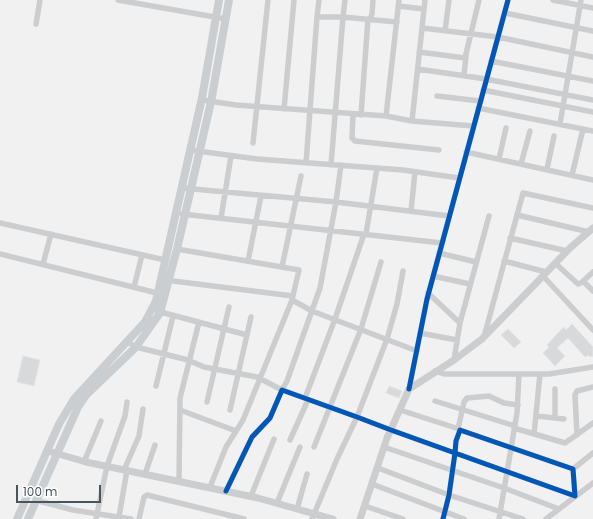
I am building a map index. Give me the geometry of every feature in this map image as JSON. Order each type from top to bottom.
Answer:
[{"type":"main road","points":[[17,519],[60,424],[74,399],[156,311],[157,293],[165,280],[165,260],[202,100],[219,0]]},
{"type":"main road","points":[[28,519],[35,500],[78,407],[87,394],[136,347],[156,311],[165,280],[178,245],[186,215],[217,72],[229,0]]},
{"type":"main road","points":[[207,70],[217,72]]},
{"type":"main road","points":[[170,239],[178,245]]},
{"type":"street","points":[[36,24],[40,0]]},
{"type":"street","points":[[118,0],[226,19]]},
{"type":"street","points":[[254,143],[268,0]]},
{"type":"street","points":[[284,109],[294,0]]},
{"type":"street","points":[[306,163],[319,0]]},
{"type":"street","points":[[331,165],[345,0]]},
{"type":"street","points":[[361,115],[369,19],[372,14],[373,0]]},
{"type":"street","points":[[412,121],[425,0]]},
{"type":"street","points":[[446,31],[449,0]]},
{"type":"street","points":[[464,76],[470,34],[479,0]]},
{"type":"street","points":[[360,519],[384,447],[409,389],[428,293],[508,0]]},
{"type":"street","points":[[553,0],[580,3],[593,8]]},
{"type":"street","points":[[386,116],[398,3],[424,9]]},
{"type":"street","points":[[560,124],[573,53],[580,3]]},
{"type":"street","points":[[505,13],[593,31]]},
{"type":"street","points":[[317,17],[343,17],[397,22]]},
{"type":"street","points":[[422,28],[498,37],[593,57]]},
{"type":"street","points":[[419,52],[463,58],[466,56]]},
{"type":"street","points":[[491,61],[593,81]]},
{"type":"street","points":[[418,69],[486,79],[593,100]]},
{"type":"street","points":[[483,90],[593,112]]},
{"type":"street","points":[[437,96],[480,101]]},
{"type":"street","points":[[202,100],[258,107],[386,116],[412,121],[473,126]]},
{"type":"street","points":[[478,108],[593,131]]},
{"type":"street","points":[[353,114],[352,138],[355,141],[439,150]]},
{"type":"street","points":[[499,159],[506,128]]},
{"type":"street","points":[[572,175],[583,129]]},
{"type":"street","points":[[521,164],[530,131]]},
{"type":"street","points":[[547,169],[554,136]]},
{"type":"street","points":[[190,150],[231,156],[377,168],[459,178]]},
{"type":"street","points":[[466,152],[593,180]]},
{"type":"street","points":[[221,218],[231,156]]},
{"type":"street","points":[[226,491],[252,437],[270,418],[287,381],[312,311],[320,288],[336,202],[341,165]]},
{"type":"street","points":[[290,440],[307,399],[365,234],[377,168]]},
{"type":"street","points":[[410,211],[415,172]]},
{"type":"street","points":[[282,267],[290,225],[302,176]]},
{"type":"street","points":[[182,188],[336,202],[449,216]]},
{"type":"street","points":[[484,337],[523,193],[593,208]]},
{"type":"street","points":[[248,261],[261,196]]},
{"type":"street","points":[[176,213],[442,243]]},
{"type":"street","points":[[517,215],[591,230]]},
{"type":"street","points":[[454,360],[460,324],[489,216]]},
{"type":"street","points":[[0,223],[165,260]]},
{"type":"street","points":[[409,389],[454,360],[484,337],[567,251],[591,230]]},
{"type":"street","points":[[43,264],[51,234]]},
{"type":"street","points":[[510,238],[567,251]]},
{"type":"street","points":[[178,245],[248,261],[300,270],[293,298],[243,420],[226,447],[210,487]]},
{"type":"street","points":[[439,253],[476,262]]},
{"type":"street","points":[[0,254],[157,293]]},
{"type":"street","points":[[134,287],[142,255]]},
{"type":"street","points":[[504,261],[545,274],[593,330]]},
{"type":"street","points":[[314,447],[331,408],[361,329],[381,262]]},
{"type":"street","points":[[555,263],[576,283],[580,284],[593,272]]},
{"type":"street","points":[[313,516],[357,417],[387,339],[397,304],[403,271]]},
{"type":"street","points":[[433,276],[470,284]]},
{"type":"street","points":[[165,280],[293,298],[312,311],[417,351]]},
{"type":"street","points":[[583,281],[593,291]]},
{"type":"street","points":[[428,293],[460,324]]},
{"type":"street","points":[[207,402],[229,307]]},
{"type":"street","points":[[156,311],[247,335]]},
{"type":"street","points":[[156,386],[173,316]]},
{"type":"street","points":[[230,410],[251,317]]},
{"type":"street","points":[[179,481],[180,410],[188,360],[198,322]]},
{"type":"street","points":[[420,333],[457,340]]},
{"type":"street","points":[[128,342],[136,347],[188,360],[215,369],[260,378],[282,390],[576,496]]},
{"type":"street","points":[[435,371],[444,374],[540,374],[593,367]]},
{"type":"street","points":[[499,519],[506,471],[515,427],[518,405],[519,374]]},
{"type":"street","points":[[534,434],[540,374]]},
{"type":"street","points":[[577,435],[576,392],[593,387]]},
{"type":"street","points":[[555,389],[555,418]]},
{"type":"street","points":[[443,519],[449,495],[464,402],[469,398],[490,396],[518,405]]},
{"type":"street","points":[[435,401],[565,443],[592,424]]},
{"type":"street","points":[[97,516],[107,466],[125,416],[127,402]]},
{"type":"street","points":[[118,517],[126,470],[138,436],[143,410]]},
{"type":"street","points":[[180,410],[236,431]]},
{"type":"street","points":[[400,410],[573,469]]},
{"type":"street","points":[[536,416],[564,419]]},
{"type":"street","points":[[84,462],[101,420]]},
{"type":"street","points":[[251,496],[274,439]]},
{"type":"street","points":[[145,474],[155,445]]},
{"type":"street","points":[[277,503],[300,447]]},
{"type":"street","points":[[384,447],[504,488],[559,509]]},
{"type":"street","points":[[48,451],[84,462],[251,496],[297,509],[313,516],[333,519]]},
{"type":"street","points":[[573,469],[593,453]]},
{"type":"street","points":[[378,468],[449,495],[523,519]]},
{"type":"street","points":[[573,469],[576,496]]},
{"type":"street","points":[[297,509],[307,474]]},
{"type":"street","points":[[546,519],[593,483]]},
{"type":"street","points":[[372,484],[464,519]]},
{"type":"street","points":[[139,519],[144,497],[147,495],[244,519]]},
{"type":"street","points":[[35,500],[97,516],[131,519]]},
{"type":"street","points":[[365,506],[403,519]]},
{"type":"building","points":[[572,324],[593,347],[593,356],[590,357],[588,355],[585,357],[568,338],[557,348],[565,356],[555,366],[543,353],[549,347],[547,345],[564,327],[566,330]]},
{"type":"building","points":[[508,329],[521,342],[514,348],[501,335]]},
{"type":"building","points":[[23,356],[40,360],[34,386],[17,382]]},
{"type":"building","points":[[389,386],[402,391],[399,398],[386,393]]},
{"type":"cycle path","points":[[409,389],[427,299],[508,0]]},
{"type":"cycle path","points":[[226,491],[252,437],[270,418],[282,390],[391,430],[455,453],[575,496],[573,469],[460,430],[456,441],[455,453],[449,495],[443,519]]}]
